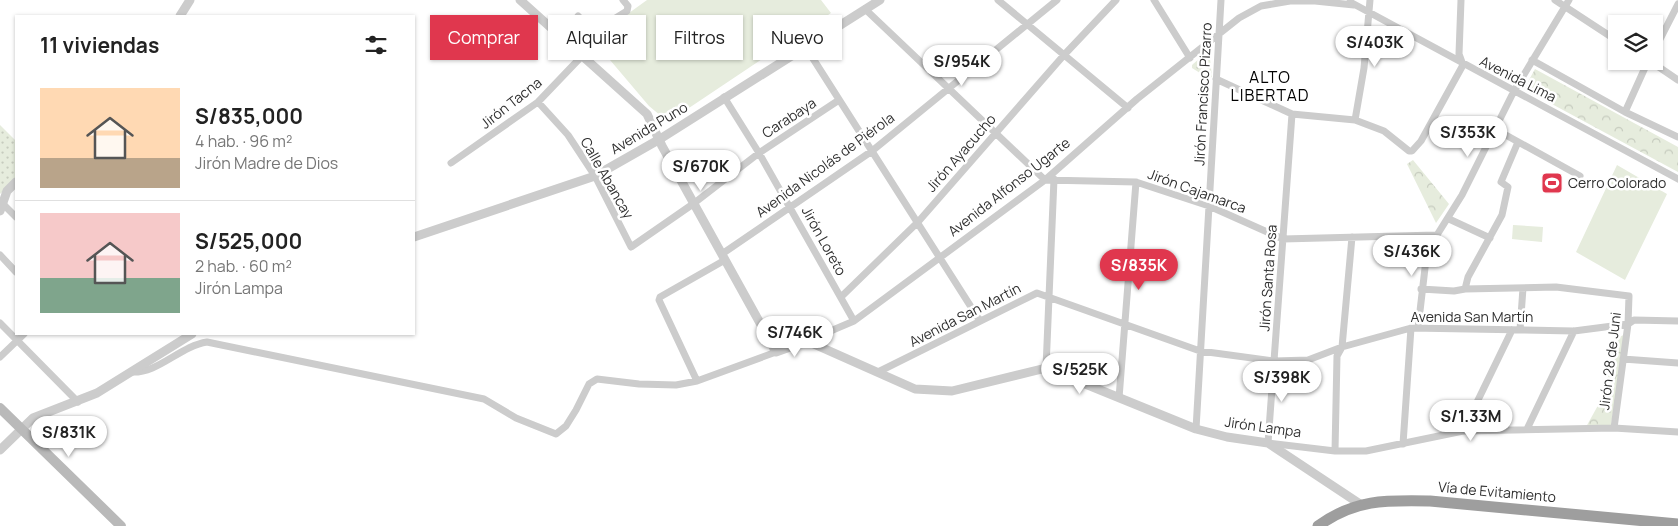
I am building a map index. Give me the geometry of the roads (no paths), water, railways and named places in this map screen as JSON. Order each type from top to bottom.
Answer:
[{"type":"highway","name":"Vía de Evitamiento","points":[[1318,526],[1332,516],[1360,504],[1398,500],[1430,501],[1678,524]]},
{"type":"main road","points":[[0,408],[121,526]]},
{"type":"street","points":[[181,15],[190,0]]},
{"type":"street","points":[[520,0],[548,27]]},
{"type":"street","points":[[621,15],[627,11],[628,6],[624,0]]},
{"type":"street","name":"Avenida Puno","points":[[842,23],[880,0]]},
{"type":"street","points":[[998,0],[1128,108]]},
{"type":"street","name":"Avenida Nicolás de Piérola","points":[[696,381],[659,300],[660,297],[724,257],[790,207],[872,150],[1057,0]]},
{"type":"street","name":"Jirón Ayacucho","points":[[841,297],[918,222],[1064,55],[1116,0]]},
{"type":"street","points":[[1154,0],[1190,58]]},
{"type":"street","name":"Jirón Francisco Pizarro","points":[[1196,428],[1220,0]]},
{"type":"street","name":"Avenida Lima","points":[[1347,0],[1463,65],[1678,179]]},
{"type":"street","points":[[1355,120],[1364,68],[1370,0]]},
{"type":"street","points":[[1216,79],[1292,114],[1355,120],[1384,132],[1409,151],[1415,149],[1463,65],[1460,54],[1461,0]]},
{"type":"street","points":[[1555,0],[1567,3],[1608,34]]},
{"type":"street","name":"Avenida Alfonso Ugarte","points":[[130,372],[141,373],[194,344],[207,342],[484,400],[516,418],[556,434],[566,426],[588,384],[597,379],[639,384],[676,385],[696,381],[807,341],[854,320],[1045,180],[1128,108],[1239,18],[1262,6],[1290,1],[1315,1],[1354,5]]},
{"type":"street","points":[[1403,444],[1415,328],[1427,251],[1436,235],[1449,219],[1514,91],[1567,3]]},
{"type":"street","points":[[1663,33],[1678,4]]},
{"type":"street","points":[[865,9],[1045,180]]},
{"type":"street","name":"Jirón Tacna","points":[[451,164],[538,102],[578,60]]},
{"type":"street","points":[[586,60],[647,114],[693,204],[776,352]]},
{"type":"street","name":"Avenida Puno","points":[[415,237],[594,176],[660,139],[783,60]]},
{"type":"street","points":[[814,60],[980,321]]},
{"type":"street","name":"Avenida Lima","points":[[1532,60],[1625,112],[1678,136]]},
{"type":"street","points":[[1625,112],[1645,70]]},
{"type":"street","points":[[1663,70],[1678,80]]},
{"type":"street","name":"Jirón Loreto","points":[[724,97],[759,153],[854,320]]},
{"type":"street","name":"Carabaya","points":[[631,247],[693,204],[759,153],[839,100]]},
{"type":"street","name":"Calle Abancay","points":[[538,102],[568,135],[594,176],[631,247]]},
{"type":"street","name":"Jirón Santa Rosa","points":[[1268,443],[1292,114]]},
{"type":"street","points":[[1495,129],[1580,176]]},
{"type":"street","points":[[1465,289],[1468,277],[1502,215],[1508,188],[1501,182],[1518,142]]},
{"type":"street","points":[[807,341],[915,389],[952,391],[1046,368],[1054,172]]},
{"type":"street","name":"Jirón Cajamarca","points":[[1045,180],[1136,182],[1209,206],[1283,238],[1436,235]]},
{"type":"street","points":[[1119,398],[1136,182]]},
{"type":"street","points":[[15,183],[7,191],[1,207],[15,215]]},
{"type":"street","points":[[1449,219],[1490,238]]},
{"type":"street","points":[[1335,451],[1337,356],[1342,347],[1352,237]]},
{"type":"street","points":[[0,255],[15,271]]},
{"type":"street","points":[[1421,289],[1454,291],[1465,289],[1523,288],[1516,330],[1463,431]]},
{"type":"street","name":"Jirón 28 de Juni","points":[[1523,288],[1556,288],[1629,296],[1628,324],[1614,428]]},
{"type":"street","name":"Avenida San Martín","points":[[878,372],[1037,292],[1200,351],[1274,361],[1308,360],[1342,347],[1415,328],[1574,331],[1628,324],[1634,320],[1678,321]]},
{"type":"street","points":[[0,323],[78,402]]},
{"type":"street","points":[[1527,429],[1574,331]]},
{"type":"street","points":[[0,357],[23,335]]},
{"type":"street","points":[[0,450],[21,428],[41,414],[78,402],[190,335]]},
{"type":"street","points":[[1623,359],[1678,363]]},
{"type":"street","name":"Jirón Lampa","points":[[1046,368],[1196,428],[1227,437],[1335,451],[1366,451],[1463,431],[1614,428],[1678,432]]},
{"type":"street","points":[[1268,443],[1360,504]]},
{"type":"place","name":"Cerro Colorado","points":[[1552,183]]},
{"type":"district","name":"ALTO LIBERTAD","points":[[1270,86]]}]
